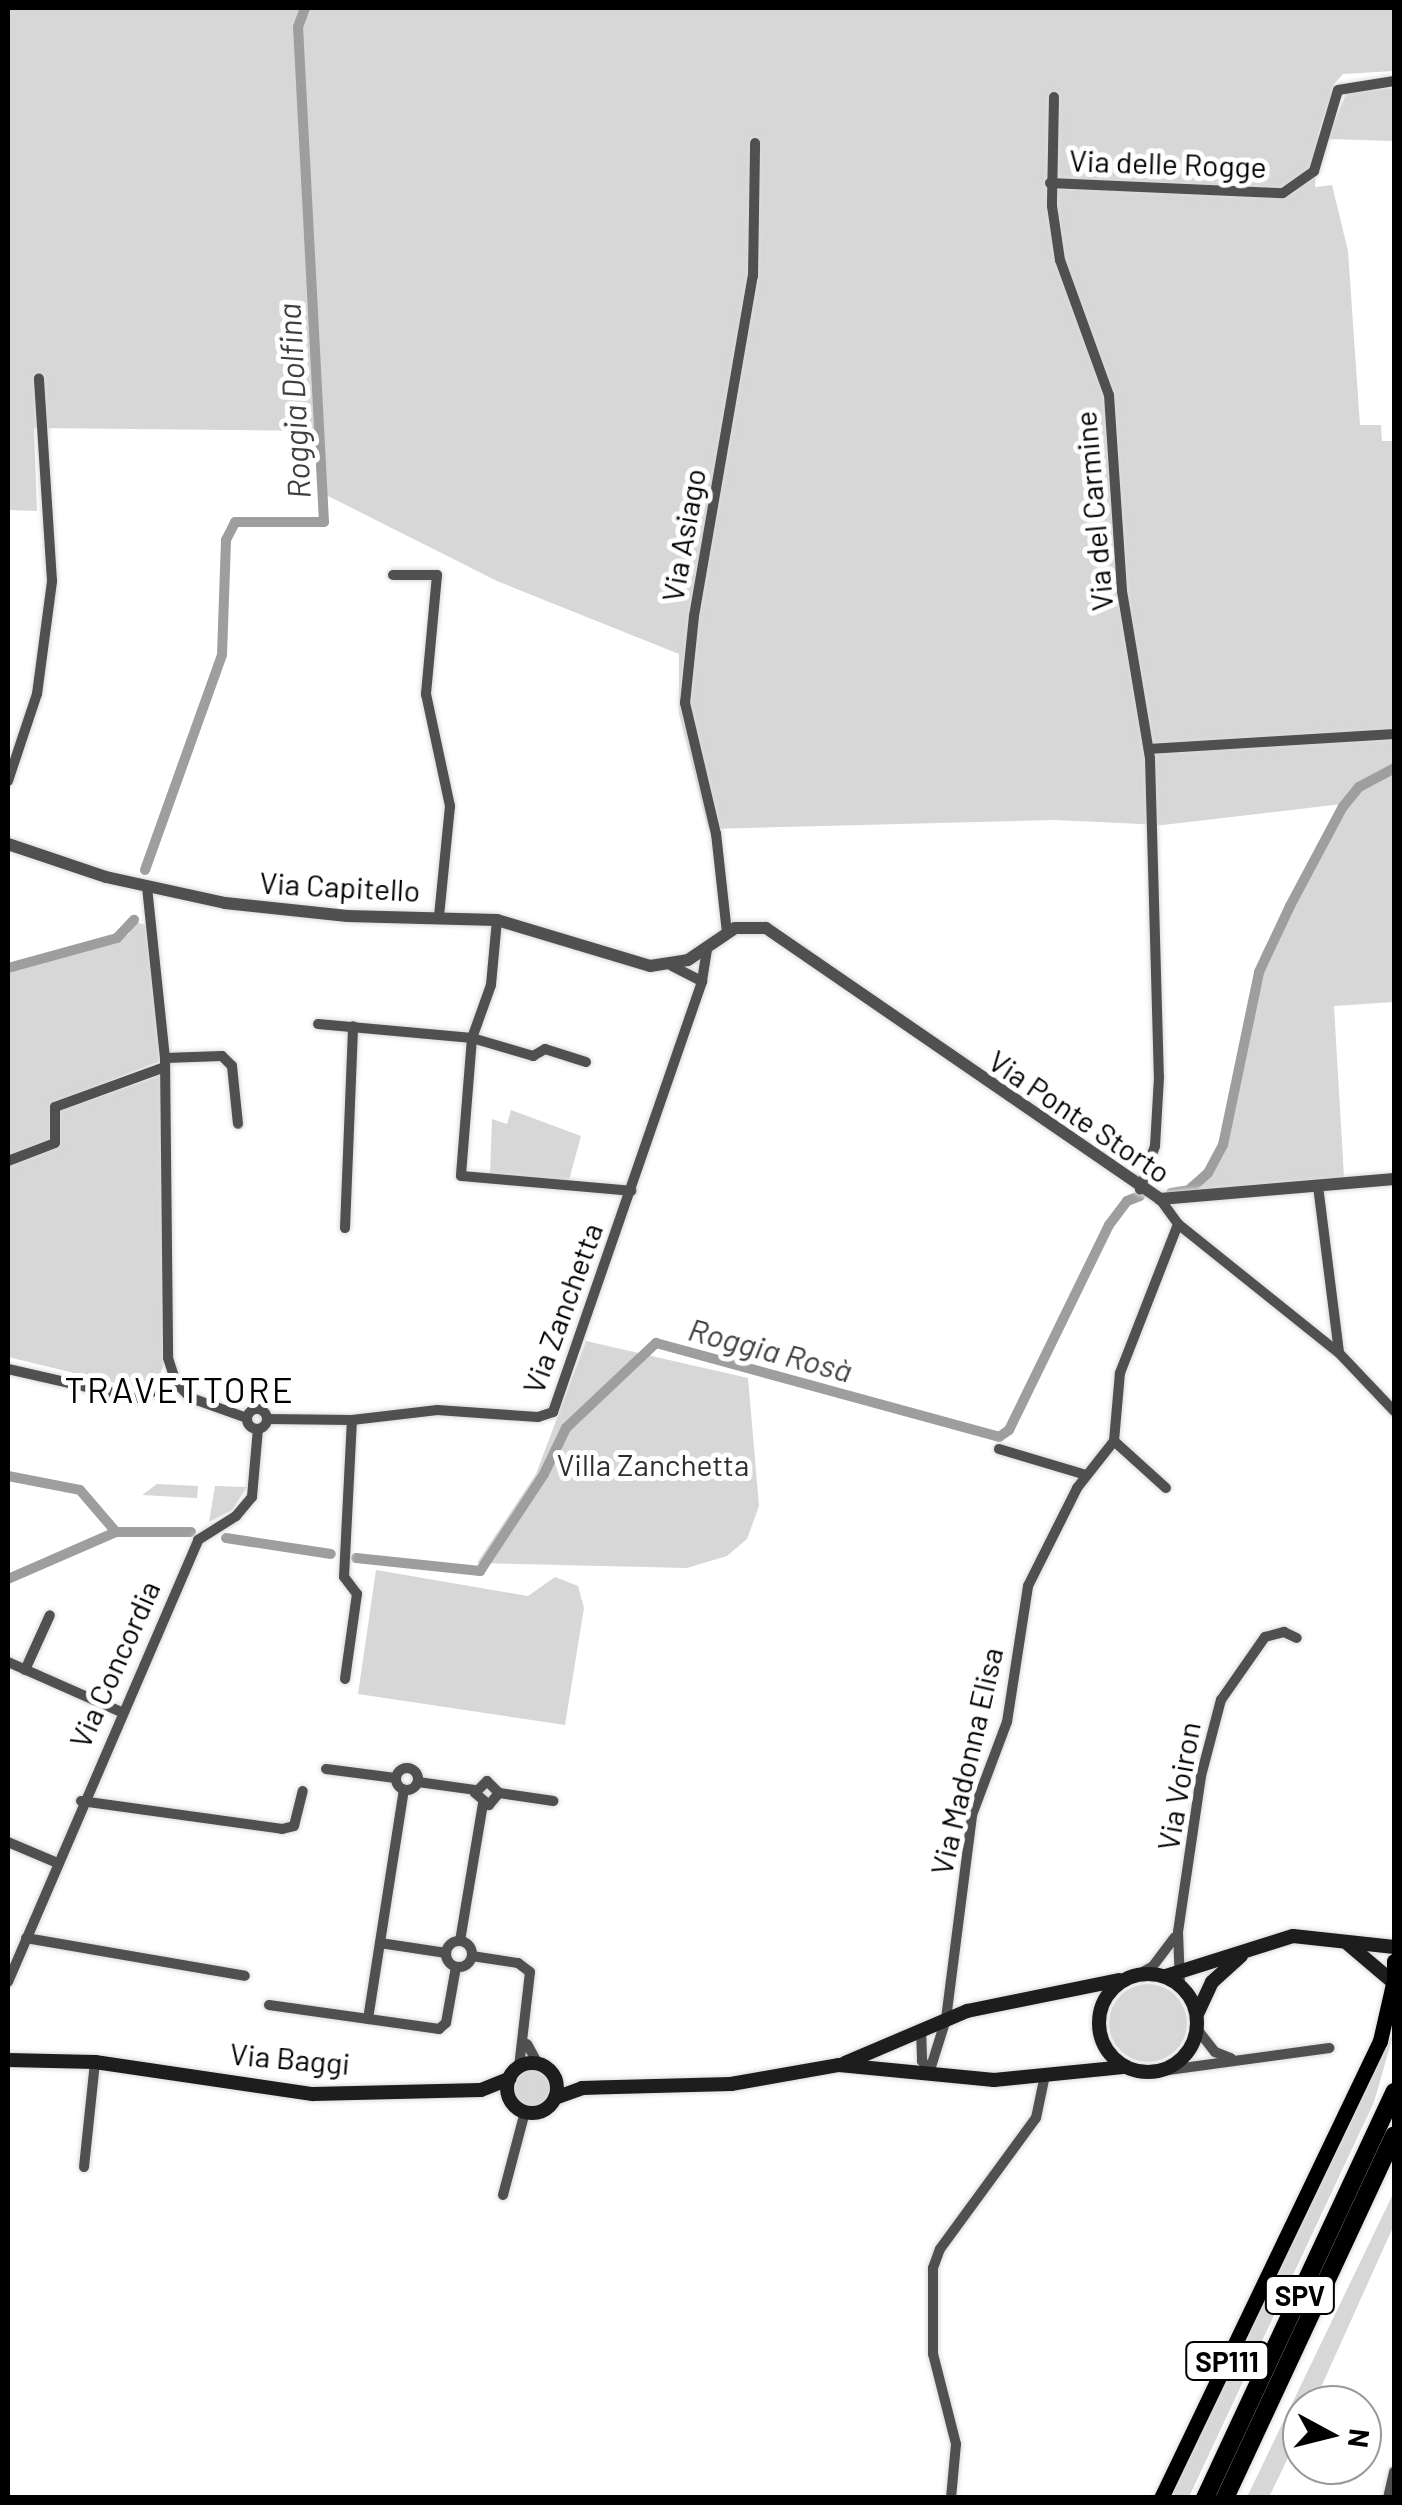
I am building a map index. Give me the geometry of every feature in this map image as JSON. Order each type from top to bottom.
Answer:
[{"type":"highway","name":"SPV","points":[[1205,2498],[1394,2092]]},
{"type":"highway","name":"SPV","points":[[1225,2498],[1394,2136]]},
{"type":"main road","points":[[840,2066],[946,2019],[1131,1977],[1174,1978],[1258,1944],[1293,1936],[1394,1946]]},
{"type":"main road","points":[[1343,1941],[1394,1984]]},
{"type":"main road","points":[[526,2112],[546,2109],[555,2098],[582,2088],[731,2084],[840,2066],[930,2070],[994,2080],[1126,2066],[1161,2070],[1186,2056],[1212,1982],[1258,1944]]},
{"type":"main road","name":"SP111","points":[[1380,2041],[1394,1984],[1394,1961]]},
{"type":"main road","points":[[1126,2066],[1106,2048],[1099,2023],[1106,1998],[1131,1977]]},
{"type":"main road","points":[[1174,1978],[1197,2022]]},
{"type":"main road","name":"SP111","points":[[1161,2498],[1380,2041],[1394,2022]]},
{"type":"main road","name":"Via Baggi","points":[[8,2060],[95,2062],[313,2094],[480,2090],[510,2100],[526,2112]]},
{"type":"main road","points":[[538,2064],[555,2078],[582,2088]]},
{"type":"main road","name":"Via Baggi","points":[[480,2090],[538,2064]]},
{"type":"main road","points":[[510,2100],[514,2072]]},
{"type":"main road","points":[[555,2078],[555,2098]]},
{"type":"street","name":"Via delle Rogge","points":[[1050,183],[1284,193],[1314,171],[1338,90],[1394,81]]},
{"type":"street","name":"Via del Carmine","points":[[1054,97],[1050,183],[1060,260],[1109,395],[1122,591],[1148,749],[1160,1077],[1155,1146],[1140,1189]]},
{"type":"street","name":"Via Asiago","points":[[728,933],[716,834],[685,702],[694,616],[753,276],[755,143]]},
{"type":"street","points":[[8,781],[36,694],[52,582],[38,378]]},
{"type":"street","points":[[393,575],[437,575],[426,694],[450,806],[439,917]]},
{"type":"street","points":[[1148,749],[1394,734]]},
{"type":"street","name":"Via Capitello","points":[[8,844],[147,887],[286,911],[498,920],[623,959],[672,966],[702,981]]},
{"type":"street","points":[[147,887],[165,1063],[168,1358],[176,1383],[201,1406],[247,1418],[258,1429],[267,1419]]},
{"type":"street","points":[[498,920],[491,985],[472,1038],[462,1176],[631,1191]]},
{"type":"street","name":"Via Ponte Storto","points":[[728,933],[746,927],[782,936],[1140,1189],[1160,1199],[1178,1224],[1339,1353],[1394,1411]]},
{"type":"street","points":[[672,966],[728,933]]},
{"type":"street","name":"Via Zanchetta","points":[[247,1418],[256,1410],[267,1419],[352,1420],[437,1410],[538,1417],[554,1412],[702,981],[707,948]]},
{"type":"street","points":[[318,1024],[472,1038],[533,1056],[545,1050],[586,1062]]},
{"type":"street","points":[[345,1228],[353,1026]]},
{"type":"street","points":[[8,1161],[54,1142],[55,1108],[165,1063],[222,1056],[232,1066],[238,1124]]},
{"type":"street","points":[[1160,1199],[1394,1180]]},
{"type":"street","points":[[1318,1186],[1339,1353]]},
{"type":"street","points":[[1166,1488],[1114,1441],[1120,1373],[1178,1224]]},
{"type":"street","points":[[8,1369],[136,1398],[176,1383]]},
{"type":"street","points":[[344,1678],[356,1594],[344,1577],[352,1420]]},
{"type":"street","name":"Via Concordia","points":[[8,1982],[119,1711],[198,1540],[236,1516],[252,1497],[258,1429]]},
{"type":"street","name":"Via Madonna Elisa","points":[[930,2070],[946,2019],[972,1815],[1007,1722],[1028,1586],[1086,1475],[1114,1441]]},
{"type":"street","points":[[999,1450],[1086,1475]]},
{"type":"street","points":[[26,1670],[50,1615]]},
{"type":"street","name":"Via Voiron","points":[[1174,1978],[1201,1776],[1221,1700],[1265,1637],[1284,1632],[1297,1638]]},
{"type":"street","points":[[8,1662],[119,1711]]},
{"type":"street","points":[[396,1778],[408,1767],[418,1782]]},
{"type":"street","points":[[326,1769],[396,1778],[404,1790],[368,2019]]},
{"type":"street","points":[[404,1790],[418,1782],[476,1790],[487,1782],[498,1793],[553,1801]]},
{"type":"street","points":[[380,1944],[446,1952],[460,1941],[483,1804],[476,1790]]},
{"type":"street","points":[[81,1801],[282,1829],[294,1826],[303,1791]]},
{"type":"street","points":[[483,1804],[498,1793]]},
{"type":"street","points":[[8,1842],[55,1862]]},
{"type":"street","points":[[1131,1977],[1164,1955],[1178,1932]]},
{"type":"street","points":[[26,1938],[245,1976]]},
{"type":"street","points":[[460,1941],[472,1956],[518,1963],[530,1972],[526,2038],[514,2072]]},
{"type":"street","points":[[446,1952],[456,1967]]},
{"type":"street","points":[[1177,1952],[1200,1967]]},
{"type":"street","points":[[269,2004],[443,2028],[456,1967],[472,1956]]},
{"type":"street","points":[[1197,2022],[1215,2052],[1237,2060]]},
{"type":"street","points":[[921,2029],[922,2061],[930,2070]]},
{"type":"street","points":[[526,2038],[538,2064]]},
{"type":"street","points":[[1161,2070],[1329,2048]]},
{"type":"street","points":[[84,2167],[95,2062]]},
{"type":"street","points":[[951,2498],[956,2444],[933,2354],[932,2268],[940,2248],[1036,2118],[1045,2075]]},
{"type":"street","points":[[502,2195],[526,2112]]},
{"type":"street","points":[[1388,2498],[1394,2472]]},
{"type":"green space","points":[[8,8],[1394,8],[1394,71],[1343,74],[1334,84],[1318,135],[1315,187],[1332,185],[1348,251],[1360,425],[1381,425],[1382,441],[1394,441],[1394,1002],[1334,1006],[1344,1177],[1195,1195],[1187,1184],[1205,1171],[1219,1147],[1262,953],[1342,804],[1163,825],[1055,820],[708,829],[679,713],[679,654],[497,581],[324,494],[322,431],[34,428],[37,511],[8,510]]},
{"type":"green space","points":[[1394,88],[1394,141],[1327,139],[1347,92]]},
{"type":"green space","points":[[136,922],[151,927],[160,1061],[55,1102],[59,1111],[162,1075],[167,1352],[160,1376],[136,1388],[8,1357],[8,968],[128,935]]},
{"type":"green space","points":[[511,1110],[581,1136],[569,1180],[490,1175],[492,1119],[507,1124]]},
{"type":"green space","name":"Villa Zanchetta","points":[[586,1341],[748,1378],[759,1506],[747,1539],[727,1556],[687,1568],[477,1563],[536,1474]]},
{"type":"green space","points":[[157,1484],[198,1486],[197,1498],[142,1495]]},
{"type":"green space","points":[[215,1486],[247,1487],[232,1510],[209,1522]]},
{"type":"green space","points":[[376,1570],[528,1596],[555,1577],[578,1586],[584,1608],[565,1725],[358,1694]]},
{"type":"green space","points":[[1140,1984],[1156,1984],[1181,2001],[1187,2023],[1181,2045],[1170,2056],[1156,2062],[1140,2062],[1115,2045],[1109,2031],[1109,2015],[1126,1990]]},
{"type":"green space","points":[[1394,2032],[1374,2102],[1189,2497],[1170,2498]]},
{"type":"green space","points":[[532,2070],[545,2075],[550,2088],[545,2101],[532,2106],[519,2101],[514,2088],[519,2075]]},
{"type":"green space","points":[[1394,2192],[1394,2225],[1322,2385],[1301,2385]]},
{"type":"green space","points":[[1282,2424],[1282,2470],[1269,2497],[1247,2497]]},
{"type":"waterway","name":"Roggia Dolfina","points":[[145,870],[222,655],[226,540],[235,522],[324,522],[298,27],[305,8]]},
{"type":"waterway","name":"Roggia Rosà","points":[[1171,1193],[1189,1190],[1208,1173],[1223,1145],[1259,972],[1290,906],[1342,808],[1359,787],[1394,768]]},
{"type":"waterway","name":"Roggia Dolfina","points":[[8,968],[117,938],[134,920]]},
{"type":"waterway","name":"Roggia Rosà","points":[[356,1558],[480,1571],[544,1474],[566,1428],[656,1343],[999,1437],[1009,1430],[1109,1225],[1127,1201],[1140,1196]]},
{"type":"waterway","points":[[8,1476],[80,1490],[116,1532]]},
{"type":"waterway","name":"Roggia Rosà","points":[[8,1579],[116,1532],[191,1532]]},
{"type":"waterway","name":"Roggia Rosà","points":[[226,1538],[331,1554]]},
{"type":"district","name":"TRAVETTORE","points":[[180,1389]]}]
